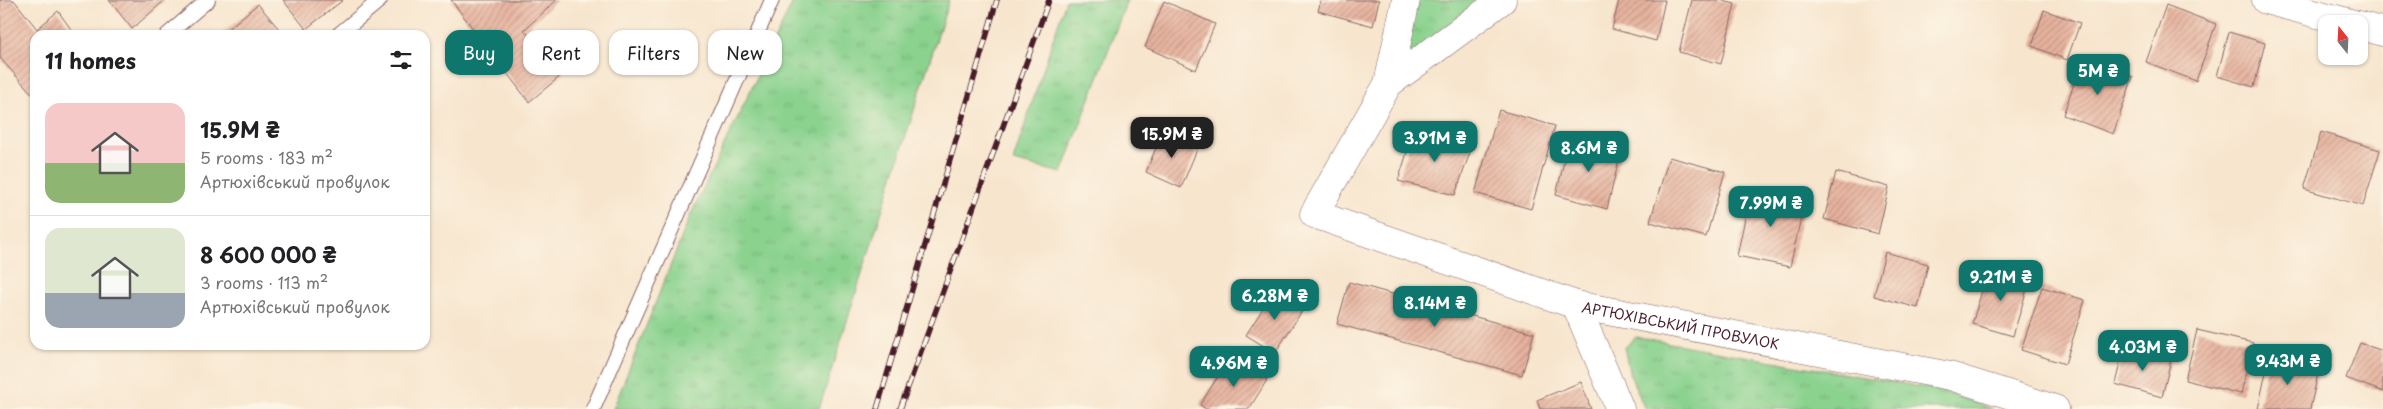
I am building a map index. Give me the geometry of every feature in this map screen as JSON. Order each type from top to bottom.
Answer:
[{"type":"street","points":[[1388,84],[1406,0]]},
{"type":"street","points":[[1388,84],[1502,0]]},
{"type":"street","points":[[2266,0],[2321,15]]},
{"type":"street","points":[[2368,28],[2383,32]]},
{"type":"street","name":"АРТЮХІВСЬКИЙ ПРОВУЛОК","points":[[1388,84],[1314,214],[1576,305],[1950,376],[2055,409]]},
{"type":"street","points":[[1576,305],[1620,409]]},
{"type":"lane","points":[[174,30],[208,0]]},
{"type":"lane","points":[[344,30],[380,0]]},
{"type":"lane","points":[[593,409],[772,0]]},
{"type":"green space","points":[[794,0],[949,0],[819,409],[613,409],[691,214],[758,75],[782,75],[782,30],[780,30]]},
{"type":"green space","points":[[1066,0],[1127,0],[1062,173],[1013,161]]},
{"type":"green space","points":[[1406,0],[1502,0],[1388,84]]},
{"type":"green space","points":[[1636,337],[1938,390],[1993,409],[1645,409],[1630,375],[1624,347]]},
{"type":"building","points":[[0,0],[14,0],[37,29],[58,11],[71,30],[30,30],[30,91],[0,58]]},
{"type":"building","points":[[109,0],[165,0],[132,29]]},
{"type":"building","points":[[283,0],[343,0],[306,29]]},
{"type":"building","points":[[451,0],[557,0],[523,30],[523,75],[562,75],[529,102],[508,75],[513,75],[513,30],[474,30]]},
{"type":"building","points":[[1321,0],[1379,0],[1373,26],[1318,11]]},
{"type":"building","points":[[1619,0],[1665,0],[1656,41],[1612,29]]},
{"type":"building","points":[[1692,0],[1719,0],[1735,4],[1721,64],[1679,52]]},
{"type":"building","points":[[1164,1],[1215,24],[1196,70],[1145,47]]},
{"type":"building","points":[[258,4],[280,30],[226,30]]},
{"type":"building","points":[[2166,5],[2216,24],[2196,81],[2146,62]]},
{"type":"building","points":[[2044,10],[2080,23],[2067,60],[2032,46]]},
{"type":"building","points":[[2229,32],[2265,43],[2254,87],[2217,76]]},
{"type":"building","points":[[2083,58],[2133,77],[2113,134],[2063,115]]},
{"type":"building","points":[[1499,110],[1555,126],[1531,209],[1475,193]]},
{"type":"building","points":[[1163,131],[1198,147],[1181,188],[1146,172]]},
{"type":"building","points":[[1414,131],[1472,147],[1455,195],[1398,181]]},
{"type":"building","points":[[2321,132],[2380,150],[2363,206],[2304,189]]},
{"type":"building","points":[[1570,137],[1621,151],[1607,209],[1556,195]]},
{"type":"building","points":[[1669,157],[1725,172],[1706,237],[1650,222]]},
{"type":"building","points":[[1836,172],[1889,187],[1878,234],[1824,219]]},
{"type":"building","points":[[1751,190],[1805,200],[1790,267],[1737,256]]},
{"type":"building","points":[[1885,252],[1928,264],[1918,308],[1874,296]]},
{"type":"building","points":[[1989,267],[2030,279],[2013,336],[1972,324]]},
{"type":"building","points":[[1349,282],[1534,333],[1522,375],[1337,324]]},
{"type":"building","points":[[2042,287],[2085,300],[2065,364],[2021,350]]},
{"type":"building","points":[[1275,289],[1304,308],[1275,353],[1246,335]]},
{"type":"building","points":[[2197,330],[2253,343],[2241,394],[2185,380]]},
{"type":"building","points":[[2360,343],[2383,351],[2383,392],[2346,378]]},
{"type":"building","points":[[2124,346],[2171,360],[2162,397],[2115,384]]},
{"type":"building","points":[[1230,357],[1267,380],[1249,409],[1206,409],[1200,405]]},
{"type":"building","points":[[2269,358],[2319,369],[2310,409],[2258,409]]},
{"type":"building","points":[[1581,382],[1591,409],[1540,409],[1537,400]]},
{"type":"railway","points":[[877,409],[997,0]]},
{"type":"railway","points":[[900,409],[1049,0]]}]
